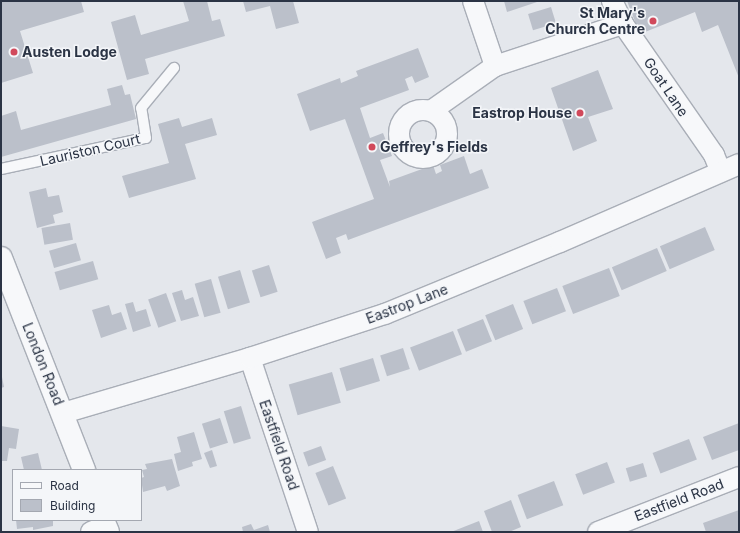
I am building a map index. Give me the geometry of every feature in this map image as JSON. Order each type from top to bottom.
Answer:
[{"type":"street","points":[[473,1],[495,66]]},
{"type":"street","name":"Goat Lane","points":[[612,1],[623,24],[714,155],[721,172]]},
{"type":"street","points":[[431,111],[495,66],[623,24]]},
{"type":"street","name":"Eastrop Lane","points":[[63,413],[250,358],[385,314],[560,242],[739,164]]},
{"type":"street","name":"London Road","points":[[2,264],[63,413],[84,469]]},
{"type":"street","name":"Eastfield Road","points":[[250,358],[308,532]]},
{"type":"street","name":"Eastfield Road","points":[[598,532],[739,477]]},
{"type":"lane","name":"Lauriston Court","points":[[1,169],[146,138],[141,108],[174,68]]},
{"type":"building","name":"Austen Lodge","points":[[1,1],[81,1],[84,12],[20,31],[33,73],[1,83]]},
{"type":"building","points":[[183,1],[207,1],[212,21],[220,19],[225,36],[145,59],[149,74],[127,80],[111,22],[135,15],[141,35],[189,21]]},
{"type":"building","points":[[243,1],[293,1],[299,23],[276,29],[270,6],[246,12]]},
{"type":"building","points":[[504,1],[540,1],[507,12]]},
{"type":"building","name":"St Mary's Church Centre","points":[[627,1],[739,1],[739,78],[718,25],[702,32],[695,12],[640,34]]},
{"type":"building","points":[[551,7],[556,23],[533,30],[528,14]]},
{"type":"building","name":"Geffrey's Fields","points":[[418,48],[429,77],[415,83],[412,76],[405,79],[409,90],[360,108],[370,138],[383,133],[392,156],[380,160],[390,187],[389,181],[433,165],[436,174],[442,171],[440,165],[464,156],[470,174],[482,169],[489,188],[348,240],[346,234],[336,238],[341,253],[326,259],[312,222],[374,199],[345,119],[310,131],[297,94],[340,78],[341,83],[358,76],[356,71]]},
{"type":"building","name":"Eastrop House","points":[[598,70],[613,109],[588,117],[597,141],[573,151],[551,88]]},
{"type":"building","points":[[122,85],[125,95],[130,94],[136,119],[1,157],[1,116],[16,111],[21,130],[111,105],[107,89]]},
{"type":"building","points":[[179,118],[182,127],[212,118],[217,135],[185,144],[196,179],[129,198],[122,176],[169,163],[158,124]]},
{"type":"building","points":[[46,188],[48,197],[59,195],[63,212],[53,215],[55,223],[37,228],[29,192]]},
{"type":"building","points":[[70,223],[73,240],[44,245],[41,228]]},
{"type":"building","points":[[705,227],[715,250],[670,269],[660,246]]},
{"type":"building","points":[[76,243],[81,260],[54,268],[49,251]]},
{"type":"building","points":[[657,248],[667,271],[622,290],[612,267]]},
{"type":"building","points":[[93,261],[98,279],[60,290],[55,272]]},
{"type":"building","points":[[269,265],[278,292],[261,297],[252,271]]},
{"type":"building","points":[[609,268],[620,296],[573,314],[562,286]]},
{"type":"building","points":[[240,270],[250,303],[228,309],[218,277]]},
{"type":"building","points":[[211,279],[221,313],[204,317],[195,284]]},
{"type":"building","points":[[557,288],[566,311],[532,324],[523,301]]},
{"type":"building","points":[[182,290],[185,300],[193,297],[199,316],[181,321],[172,293]]},
{"type":"building","points":[[166,293],[176,321],[158,328],[148,299]]},
{"type":"building","points":[[133,302],[136,312],[146,309],[151,326],[133,332],[125,304]]},
{"type":"building","points":[[513,304],[523,329],[495,340],[485,315]]},
{"type":"building","points":[[109,305],[112,315],[121,312],[127,329],[101,338],[92,310]]},
{"type":"building","points":[[483,319],[492,341],[466,352],[457,329]]},
{"type":"building","points":[[453,331],[462,354],[419,371],[410,347]]},
{"type":"building","points":[[403,348],[410,369],[387,376],[380,355]]},
{"type":"building","points":[[373,358],[380,381],[347,391],[340,368]]},
{"type":"building","points":[[1,372],[4,387],[1,388]]},
{"type":"building","points":[[332,372],[341,403],[298,415],[289,384]]},
{"type":"building","points":[[241,406],[251,439],[234,444],[224,411]]},
{"type":"building","points":[[220,418],[228,443],[210,449],[202,424]]},
{"type":"building","points":[[739,423],[739,450],[712,460],[703,437]]},
{"type":"building","points":[[1,426],[19,429],[16,449],[9,448],[7,461],[1,461]]},
{"type":"building","points":[[194,432],[202,459],[192,462],[193,466],[178,471],[174,454],[181,452],[177,437]]},
{"type":"building","points":[[689,439],[697,460],[660,474],[653,453]]},
{"type":"building","points":[[321,446],[326,460],[308,467],[303,452]]},
{"type":"building","points":[[212,450],[217,466],[210,468],[204,453]]},
{"type":"building","points":[[38,453],[42,469],[24,469],[21,457]]},
{"type":"building","points":[[172,459],[180,486],[167,491],[165,486],[143,492],[142,478],[144,477],[142,470],[147,469],[145,464]]},
{"type":"building","points":[[607,462],[615,483],[583,495],[575,474]]},
{"type":"building","points":[[643,463],[647,476],[630,482],[626,468]]},
{"type":"building","points":[[333,466],[346,498],[328,506],[315,473]]},
{"type":"building","points":[[554,481],[563,505],[527,519],[518,495]]},
{"type":"building","points":[[511,500],[521,527],[509,532],[492,532],[484,511]]},
{"type":"building","points":[[739,510],[739,532],[706,532],[703,523]]},
{"type":"building","points":[[16,521],[53,521],[53,526],[33,530],[33,527],[17,529]]},
{"type":"building","points":[[479,521],[483,532],[451,532]]},
{"type":"building","points":[[251,524],[254,530],[268,525],[270,532],[243,532],[242,527]]},
{"type":"place","name":"St Mary's Church Centre","points":[[653,21]]},
{"type":"place","name":"Austen Lodge","points":[[14,52]]},
{"type":"place","name":"Eastrop House","points":[[580,113]]},
{"type":"place","name":"Geffrey's Fields","points":[[372,147]]}]
